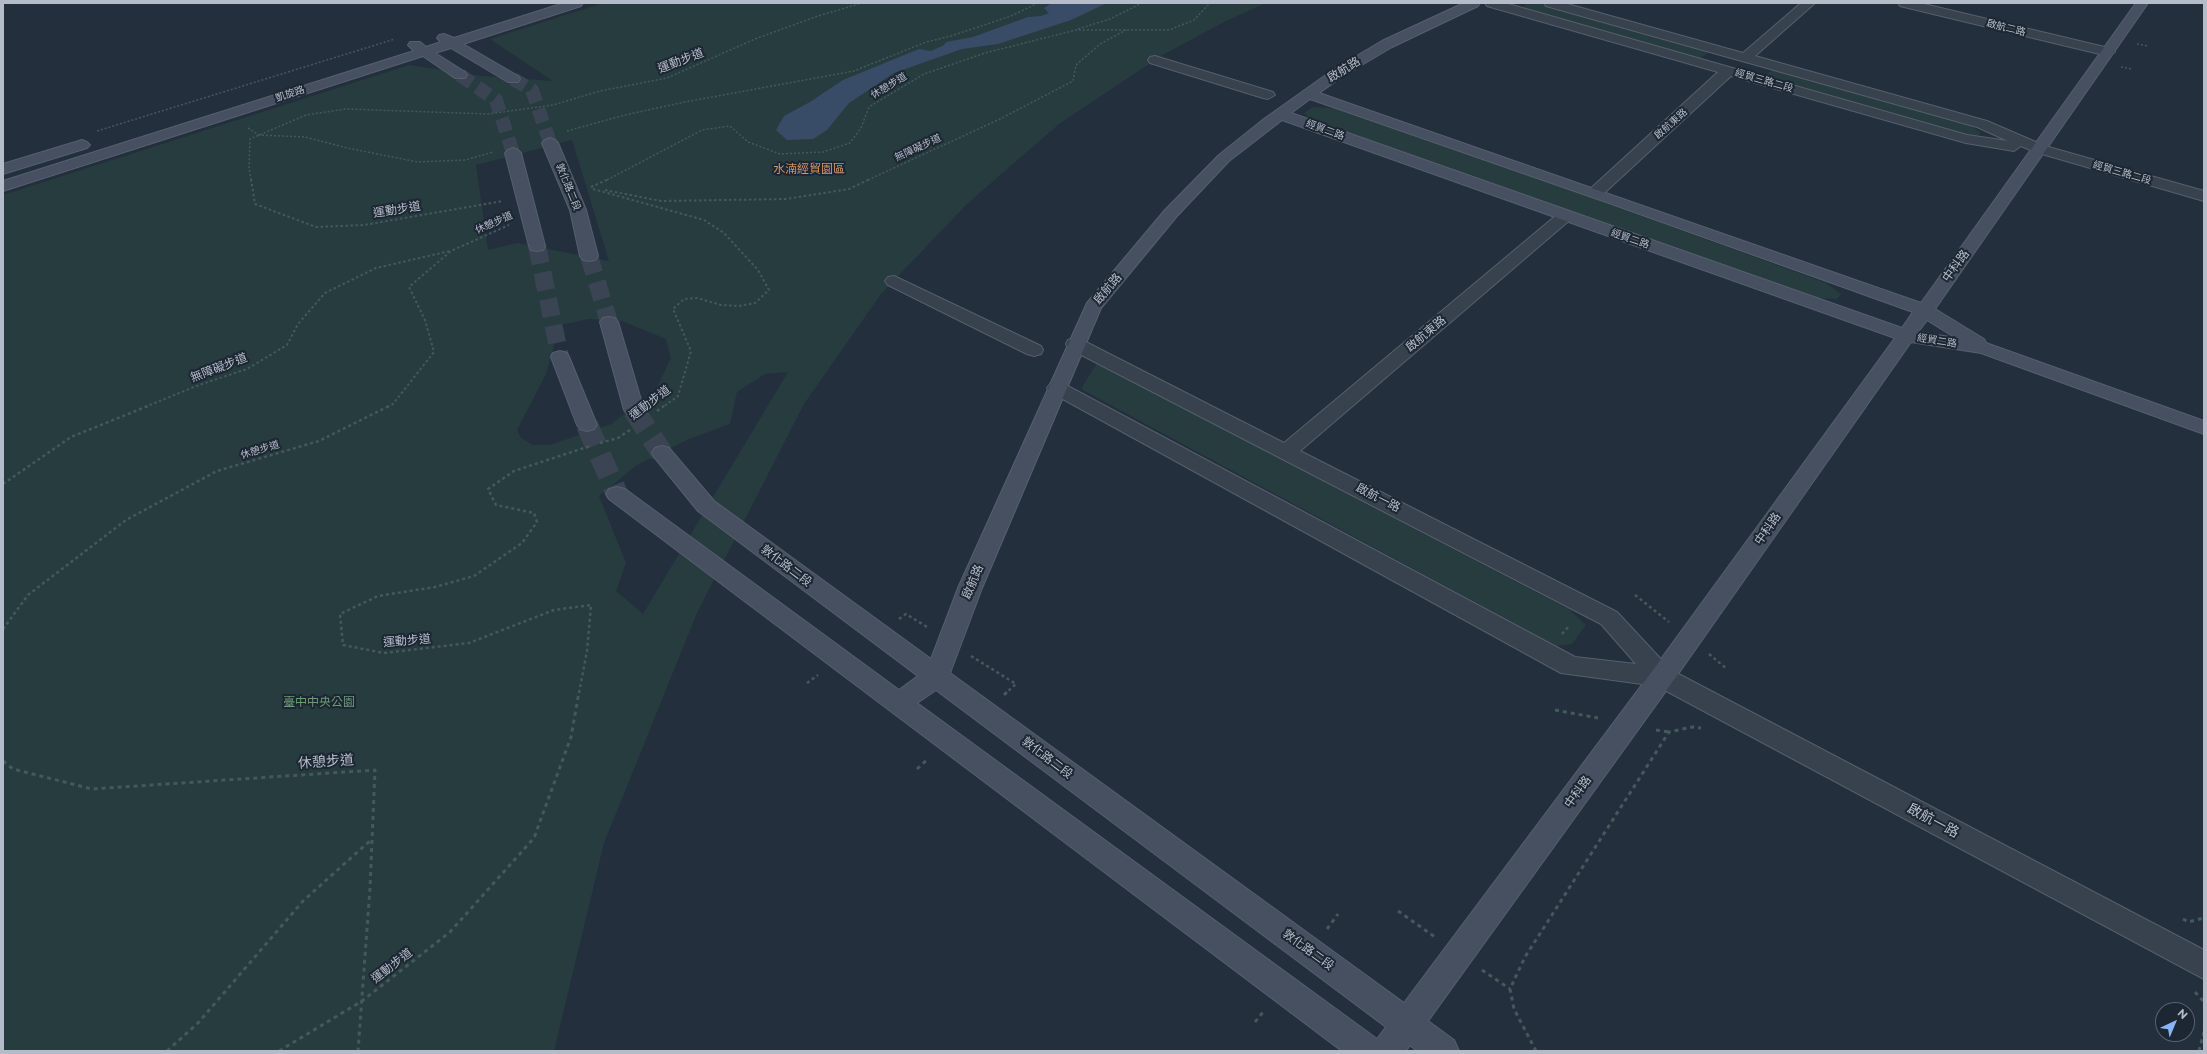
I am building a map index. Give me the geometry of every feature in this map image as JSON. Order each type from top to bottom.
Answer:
[{"type":"street","name":"凱旋路","points":[[376,53],[404,40],[447,35],[577,3]]},
{"type":"street","name":"啟航路","points":[[936,677],[970,588],[1075,344],[1093,307],[1171,213],[1224,158],[1280,114],[1338,73],[1387,44],[1474,3]]},
{"type":"street","name":"經貿三路二段","points":[[1491,3],[1966,139],[2040,149]]},
{"type":"street","name":"經貿三路二段","points":[[1550,3],[1982,124],[2040,149],[2204,196]]},
{"type":"street","points":[[1746,57],[1809,3]]},
{"type":"street","name":"啟航二路","points":[[1904,3],[2108,52]]},
{"type":"street","name":"中科路","points":[[1387,1051],[1662,677],[2040,149],[2142,3]]},
{"type":"street","name":"凱旋路","points":[[3,186],[423,51],[447,35]]},
{"type":"street","points":[[447,35],[513,79]]},
{"type":"street","points":[[404,40],[460,75]]},
{"type":"street","points":[[1155,60],[1268,95]]},
{"type":"street","name":"啟航東路","points":[[1595,193],[1729,70]]},
{"type":"street","name":"經貿二路","points":[[1309,94],[1595,193],[1924,310],[1985,348]]},
{"type":"street","name":"經貿二路","points":[[1280,114],[1906,336],[1985,348],[2204,428]]},
{"type":"street","points":[[3,169],[94,136]]},
{"type":"street","name":"敦化路二段","points":[[550,143],[578,210],[589,256]]},
{"type":"street","points":[[513,152],[536,246]]},
{"type":"street","name":"啟航東路","points":[[1287,451],[1565,216]]},
{"type":"street","points":[[894,281],[1034,350]]},
{"type":"street","points":[[609,322],[635,418]]},
{"type":"street","name":"啟航一路","points":[[1075,344],[1287,451],[1609,618],[1662,677],[2197,976]]},
{"type":"street","points":[[560,357],[587,425]]},
{"type":"street","name":"啟航一路","points":[[1057,388],[1570,666],[1662,677]]},
{"type":"street","name":"敦化路二段","points":[[662,453],[706,506],[936,677],[1408,1023],[1443,1051]]},
{"type":"street","points":[[617,494],[900,702],[1368,1051]]},
{"type":"street","points":[[900,702],[936,677]]},
{"type":"path","name":"運動步道","points":[[524,197],[364,225],[316,227],[255,204],[249,168],[250,139],[306,115],[346,109],[488,114],[553,105],[600,91],[667,78],[755,39],[818,16],[862,3]]},
{"type":"path","points":[[564,132],[624,115],[854,71],[926,42],[951,36],[1011,16],[1038,3]]},
{"type":"path","points":[[1076,30],[1110,19],[1142,3]]},
{"type":"path","name":"無障礙步道","points":[[590,188],[661,201],[786,199],[849,188],[1000,119],[1073,81],[1076,64],[1100,44],[1126,30],[1169,30],[1194,20],[1210,3]]},
{"type":"path","name":"休憩步道","points":[[590,188],[621,174],[702,130],[730,126],[748,142],[780,154],[823,152],[850,143],[861,128],[869,107],[924,74],[985,53],[1076,30],[1126,30]]},
{"type":"path","points":[[94,136],[404,40]]},
{"type":"path","points":[[225,115],[259,135],[305,137],[347,148],[418,162],[465,160],[496,151]]},
{"type":"path","name":"運動步道","points":[[590,188],[704,220],[724,233],[758,270],[769,290],[755,303],[738,306],[721,305],[697,298],[684,299],[672,309],[691,351],[678,396],[654,413]]},
{"type":"path","name":"休憩步道","points":[[3,629],[28,595],[126,520],[217,472],[319,441],[393,404],[434,352],[425,320],[409,287],[451,251],[529,216]]},
{"type":"path","name":"無障礙步道","points":[[3,484],[71,437],[199,385],[247,369],[274,353],[287,345],[298,324],[324,293],[376,268],[451,251]]},
{"type":"path","name":"運動步道","points":[[279,1051],[362,1001],[450,932],[534,838],[571,737],[587,651],[591,605],[554,610],[469,643],[384,654],[343,645],[340,614],[378,596],[435,587],[474,576],[522,544],[537,522],[534,513],[496,505],[488,489],[514,471],[524,467],[618,438],[635,418]]},
{"type":"path","points":[[1545,652],[1587,607]]},
{"type":"path","points":[[1536,1051],[1514,1010],[1510,989],[1525,957],[1669,732],[1692,727],[1705,728]]},
{"type":"path","name":"休憩步道","points":[[3,761],[13,769],[92,789],[375,770],[358,1051]]},
{"type":"path","points":[[167,1051],[198,1023],[303,901],[372,838]]},
{"type":"path","points":[[2183,919],[2188,922],[2204,918]]},
{"type":"path","points":[[2197,976],[2204,1002]]},
{"type":"path","points":[[2199,1051],[2204,1032]]},
{"type":"green space","name":"臺中中央公園","points":[[603,3],[1266,3],[1224,22],[1161,56],[1059,124],[967,204],[881,294],[804,404],[697,613],[604,843],[554,1051],[3,1051],[3,195],[409,65],[482,76],[553,81],[490,39]],"holes":[[[572,140],[609,261],[517,243],[488,250],[476,165]],[[589,319],[622,321],[666,339],[671,358],[655,391],[611,424],[550,445],[533,445],[521,438],[517,430],[546,374],[560,325]],[[788,372],[643,614],[616,591],[626,563],[599,496],[637,465],[689,439],[730,424],[737,392],[765,374]]]},
{"type":"green space","points":[[1528,3],[1542,3],[1711,51],[1699,59],[1528,10],[1523,6]]},
{"type":"green space","points":[[1773,69],[1971,126],[1981,133],[1977,137],[1968,136],[1763,77]]},
{"type":"green space","points":[[1313,107],[1332,108],[1581,194],[1826,283],[1841,294],[1837,299],[1815,298],[1312,120],[1304,113]]},
{"type":"green space","points":[[1097,363],[1570,610],[1586,625],[1572,644],[1556,646],[1081,389]]},
{"type":"water","points":[[1052,3],[1107,3],[1071,20],[998,44],[962,49],[894,73],[849,103],[827,130],[813,139],[787,140],[776,130],[784,116],[810,102],[843,80],[919,49],[931,51],[944,45],[946,42],[973,37],[1028,17],[1041,16],[1049,13],[1044,8]]},
{"type":"tunnel","points":[[460,75],[496,100],[513,153]]},
{"type":"tunnel","points":[[513,79],[532,90],[550,143]]},
{"type":"tunnel","points":[[537,246],[560,357]]},
{"type":"tunnel","points":[[589,256],[609,322]]},
{"type":"tunnel","points":[[634,410],[662,453]]},
{"type":"tunnel","points":[[587,425],[617,494]]},
{"type":"district","name":"水湳經貿園區","points":[[809,169]]}]
